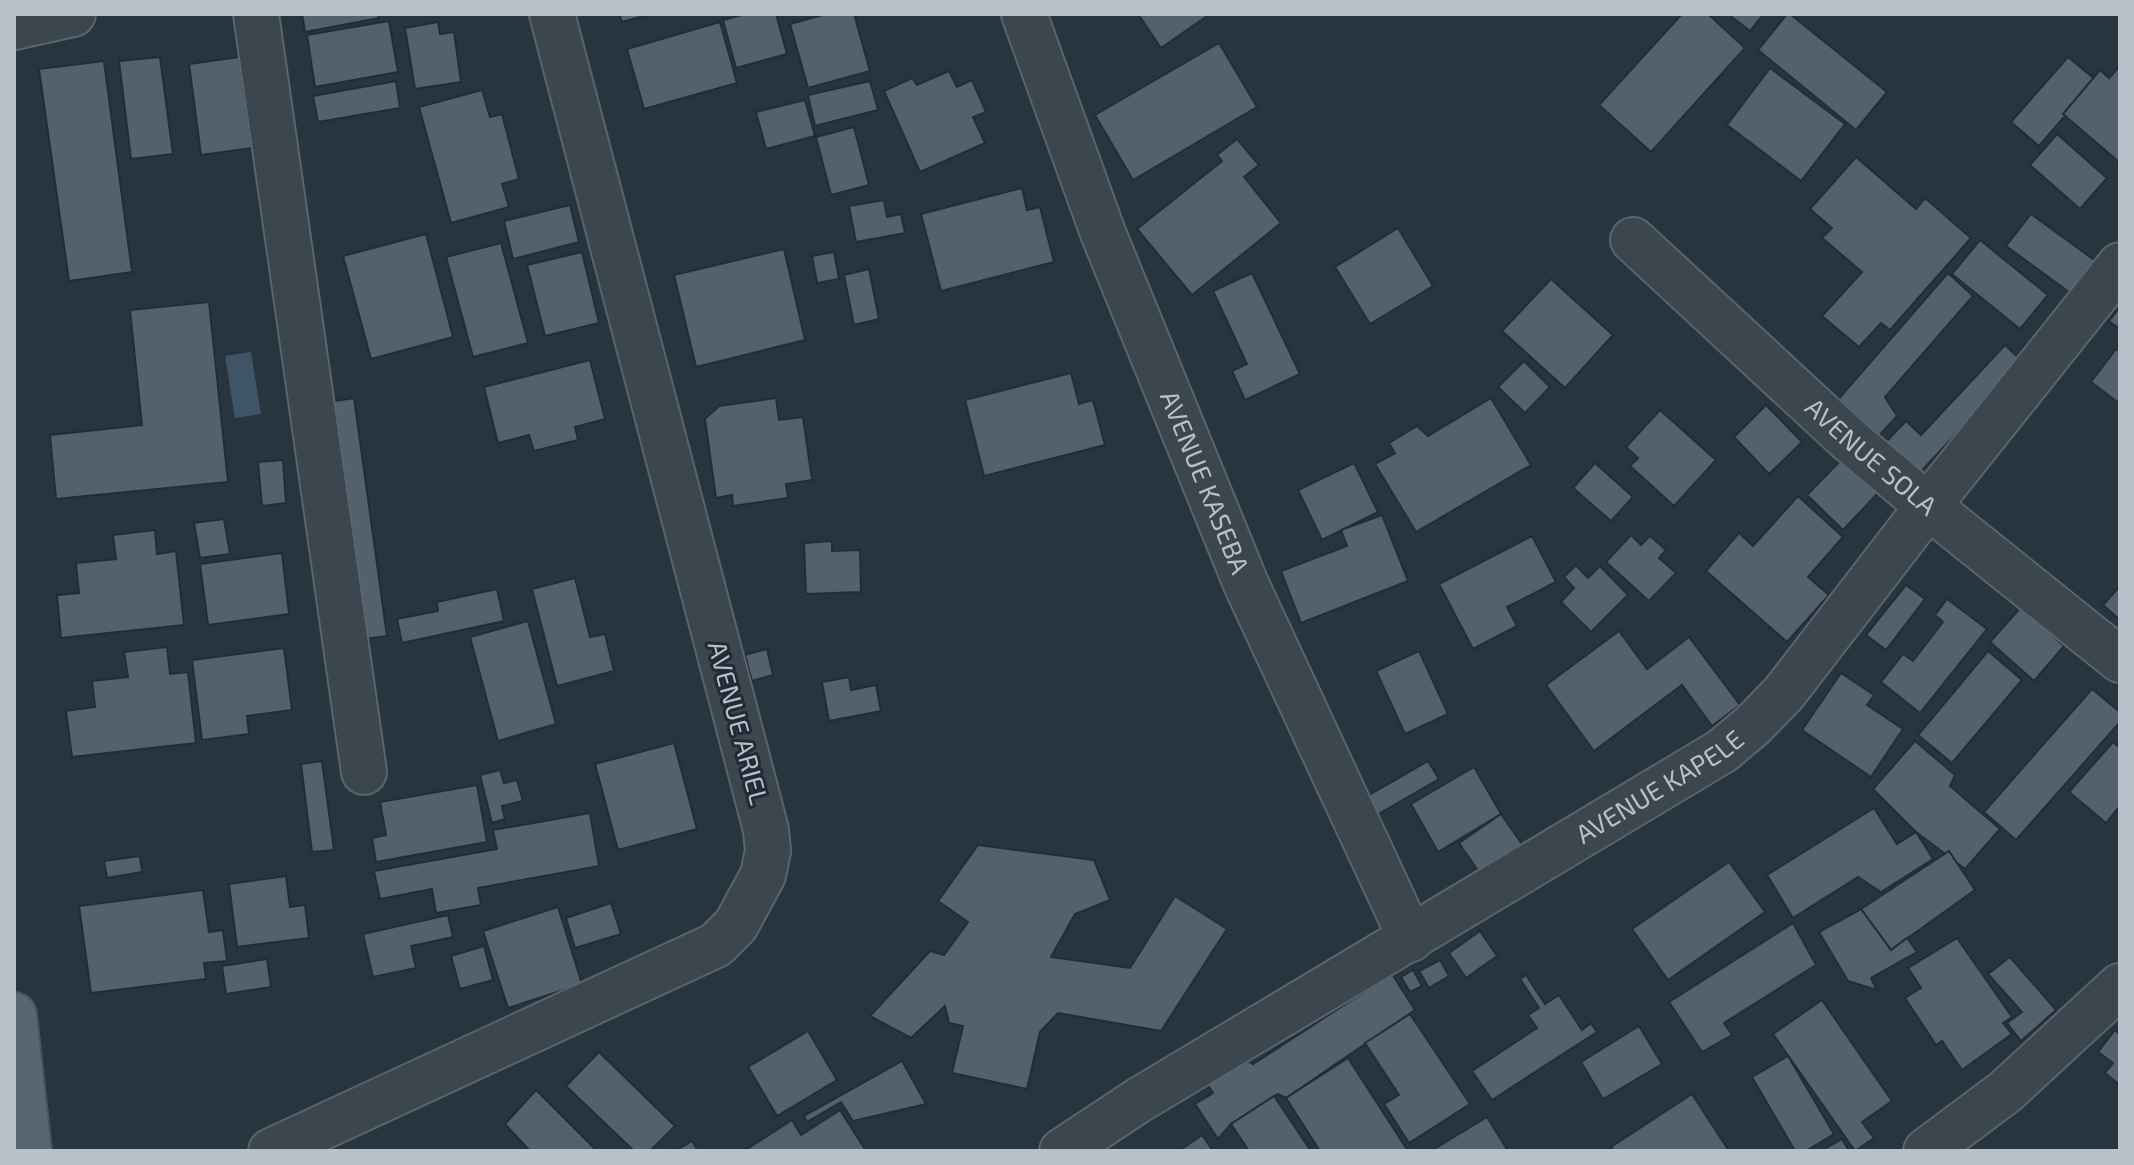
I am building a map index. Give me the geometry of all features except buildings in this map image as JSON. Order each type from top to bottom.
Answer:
[{"type":"main road","points":[[14,1015],[29,1151]]},
{"type":"street","points":[[14,27],[73,14]]},
{"type":"street","points":[[256,14],[364,772]]},
{"type":"street","name":"AVENUE ARIEL","points":[[271,1151],[716,945],[736,925],[763,875],[768,851],[766,830],[552,14]]},
{"type":"street","name":"AVENUE KASEBA","points":[[1024,14],[1103,233],[1246,584],[1411,939]]},
{"type":"street","name":"AVENUE SOLA","points":[[1633,240],[1847,438],[2120,660]]},
{"type":"street","name":"AVENUE KAPELE","points":[[1062,1151],[1139,1100],[1722,751],[1784,693],[2120,265]]},
{"type":"street","points":[[1942,1147],[2120,986]]},
{"type":"water","points":[[251,352],[261,414],[235,418],[225,356]]}]
